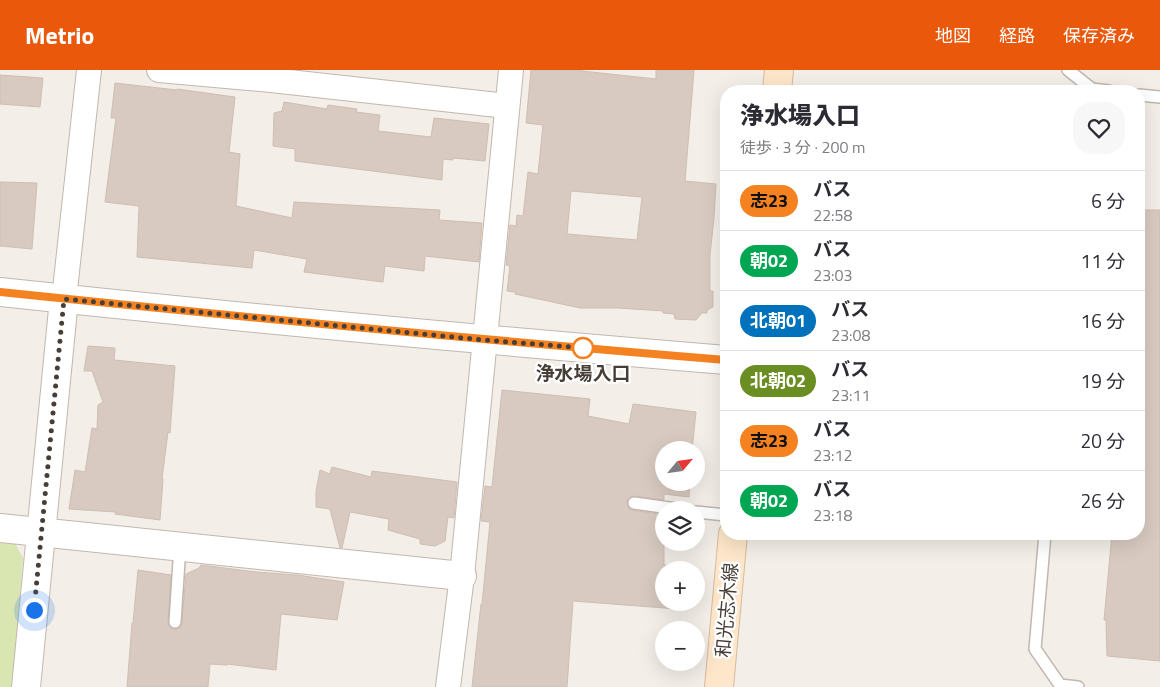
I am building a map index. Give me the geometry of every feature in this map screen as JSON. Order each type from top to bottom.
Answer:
[{"type":"main road","points":[[778,85],[779,70]]},
{"type":"main road","name":"和光志木線","points":[[719,687],[732,540]]},
{"type":"street","points":[[26,687],[64,299],[89,70]]},
{"type":"street","points":[[159,70],[271,80],[507,106]]},
{"type":"street","points":[[448,687],[462,576],[511,70]]},
{"type":"street","points":[[0,292],[485,340],[720,360]]},
{"type":"street","points":[[0,528],[462,576]]},
{"type":"lane","points":[[1068,70],[1086,85]]},
{"type":"lane","points":[[1145,96],[1160,97]]},
{"type":"lane","points":[[634,503],[655,506]]},
{"type":"lane","points":[[705,513],[720,514]]},
{"type":"lane","points":[[1044,540],[1035,649],[1060,685],[1078,687]]},
{"type":"lane","points":[[175,622],[180,546]]},
{"type":"green space","points":[[0,541],[15,543],[23,558],[12,687],[0,687]]},
{"type":"building","points":[[531,70],[582,70],[656,79],[656,70],[694,70],[685,181],[716,184],[710,255],[710,291],[713,291],[713,307],[707,310],[707,313],[702,313],[696,320],[675,319],[674,314],[663,313],[663,311],[580,308],[507,291],[510,266],[506,265],[510,225],[516,226],[517,215],[523,216],[528,172],[538,174],[543,125],[526,123]],"holes":[[[571,191],[642,197],[637,240],[567,234]]]},
{"type":"building","points":[[0,75],[43,78],[40,107],[0,104]]},
{"type":"building","points":[[115,83],[235,97],[229,152],[240,154],[236,206],[292,218],[294,202],[440,210],[439,220],[482,223],[479,262],[425,256],[424,271],[385,266],[383,282],[304,272],[307,259],[254,250],[252,268],[137,257],[139,206],[105,202],[116,118],[111,118]]},
{"type":"building","points":[[284,102],[327,109],[328,105],[357,109],[356,112],[380,115],[378,131],[431,137],[434,118],[489,124],[485,161],[443,159],[442,180],[295,161],[295,149],[273,146],[274,113],[282,111]]},
{"type":"building","points":[[0,182],[37,183],[32,249],[0,246]]},
{"type":"building","points":[[1145,210],[1160,210],[1160,661],[1107,656],[1106,620],[1104,620],[1111,540],[1145,540]]},
{"type":"building","points":[[88,346],[115,348],[114,360],[175,366],[170,433],[168,432],[162,479],[160,520],[115,514],[116,512],[69,509],[75,470],[85,472],[92,428],[97,429],[98,405],[103,402],[92,371],[84,371]]},
{"type":"building","points":[[502,390],[590,399],[588,416],[629,424],[633,404],[696,412],[693,441],[655,441],[655,491],[689,491],[689,497],[664,494],[664,500],[635,496],[628,498],[627,502],[629,509],[655,514],[655,551],[664,551],[664,561],[655,561],[655,607],[573,601],[567,687],[472,687],[490,522],[481,521],[485,486],[492,487]]},
{"type":"building","points":[[332,467],[371,477],[372,471],[457,482],[454,518],[448,517],[445,541],[435,546],[420,544],[420,539],[388,530],[389,519],[350,512],[342,548],[340,548],[330,509],[316,507],[316,491],[320,470],[330,474]]},
{"type":"building","points":[[201,565],[344,582],[337,620],[281,614],[276,670],[227,664],[210,664],[208,687],[127,687],[138,570],[171,575],[168,622],[170,628],[175,629],[181,627],[182,622],[186,574],[199,568]]},
{"type":"bus line","name":"志23","points":[[0,292],[485,340],[720,360]]},
{"type":"place","name":"浄水場入口","points":[[583,348]]},
{"type":"route","points":[[34,610],[64,299],[583,348]]}]
